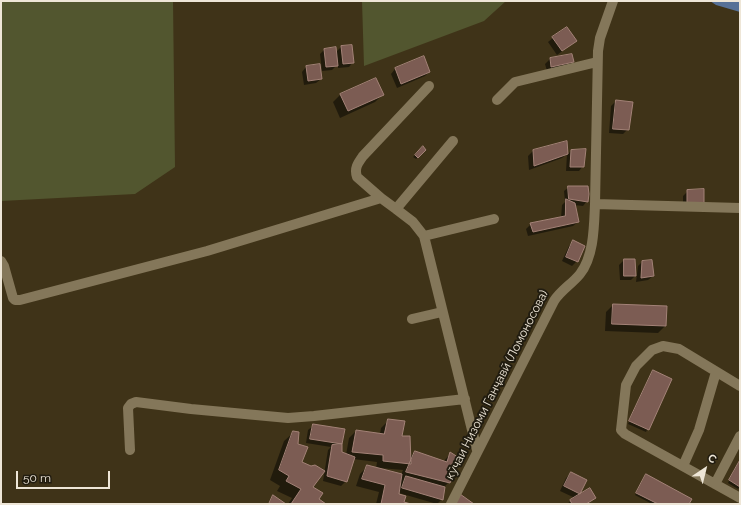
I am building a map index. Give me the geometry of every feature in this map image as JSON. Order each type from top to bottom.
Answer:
[{"type":"street","name":"кӯчаи Низоми Ганҷавӣ (Ломоносова)","points":[[451,504],[477,450],[554,301],[558,294],[579,275],[589,256],[594,224],[595,204],[597,62],[600,38],[612,2]]},
{"type":"street","points":[[497,100],[515,82],[597,62]]},
{"type":"street","points":[[429,86],[363,156],[356,167],[355,172],[357,177],[381,198],[413,222],[424,236],[477,450]]},
{"type":"street","points":[[396,209],[453,141]]},
{"type":"street","points":[[1,260],[13,298],[15,300],[20,300],[207,251],[381,198]]},
{"type":"street","points":[[595,204],[740,208]]},
{"type":"street","points":[[424,236],[494,219]]},
{"type":"street","points":[[412,319],[442,312]]},
{"type":"street","points":[[740,386],[679,349],[663,346],[652,350],[636,366],[626,385],[621,430],[625,434],[740,498]]},
{"type":"street","points":[[683,466],[699,430],[716,372]]},
{"type":"street","points":[[130,450],[128,408],[131,404],[136,402],[191,409],[288,418],[465,399]]},
{"type":"street","points":[[715,484],[740,436]]},
{"type":"green space","points":[[1,1],[173,1],[175,167],[135,194],[1,201]]},
{"type":"green space","points":[[362,1],[506,1],[484,21],[364,66]]},
{"type":"water","points":[[710,1],[740,1],[740,12],[716,5]]},
{"type":"building","points":[[567,27],[577,41],[562,51],[552,37]]},
{"type":"building","points":[[352,45],[354,63],[343,64],[341,46]]},
{"type":"building","points":[[336,47],[338,66],[326,67],[324,49]]},
{"type":"building","points":[[572,54],[574,62],[551,67],[550,58]]},
{"type":"building","points":[[424,56],[430,72],[401,84],[395,68]]},
{"type":"building","points":[[320,64],[322,79],[308,81],[306,66]]},
{"type":"building","points":[[376,78],[384,95],[348,111],[340,94]]},
{"type":"building","points":[[616,100],[633,102],[629,130],[613,129]]},
{"type":"building","points":[[567,141],[568,154],[534,166],[533,150]]},
{"type":"building","points":[[423,146],[426,150],[418,158],[415,155]]},
{"type":"building","points":[[586,149],[584,167],[570,167],[571,150]]},
{"type":"building","points":[[568,186],[588,186],[588,202],[569,199]]},
{"type":"building","points":[[704,189],[704,203],[687,203],[687,190]]},
{"type":"building","points":[[566,199],[575,203],[579,222],[533,232],[530,223],[565,216]]},
{"type":"building","points":[[573,240],[585,246],[578,262],[566,257]]},
{"type":"building","points":[[624,259],[635,259],[636,276],[624,276]]},
{"type":"building","points":[[652,260],[654,276],[641,278],[642,261]]},
{"type":"building","points":[[613,304],[667,306],[666,326],[612,324]]},
{"type":"building","points":[[653,370],[672,379],[649,430],[629,421]]},
{"type":"building","points":[[388,419],[405,421],[402,436],[410,436],[411,464],[383,461],[383,455],[352,452],[356,430],[384,434]]},
{"type":"building","points":[[313,424],[345,429],[342,444],[310,439]]},
{"type":"building","points":[[293,431],[299,432],[298,444],[308,447],[302,462],[311,466],[315,465],[325,471],[313,487],[323,493],[319,499],[326,504],[291,504],[301,489],[286,481],[289,476],[279,470]]},
{"type":"building","points":[[342,444],[342,452],[355,457],[347,482],[327,476],[332,445]]},
{"type":"building","points":[[415,451],[447,462],[450,452],[461,459],[450,483],[406,472]]},
{"type":"building","points":[[740,460],[740,487],[729,480]]},
{"type":"building","points":[[367,465],[402,474],[399,494],[406,496],[404,502],[411,504],[381,504],[385,485],[362,479]]},
{"type":"building","points":[[571,472],[587,480],[580,494],[564,486]]},
{"type":"building","points":[[646,474],[692,499],[689,504],[658,504],[636,493]]},
{"type":"building","points":[[406,476],[445,487],[443,500],[402,488]]},
{"type":"building","points":[[590,488],[596,498],[586,504],[572,504],[570,500]]},
{"type":"building","points":[[460,494],[474,504],[455,504]]},
{"type":"building","points":[[273,495],[286,504],[269,504]]}]
